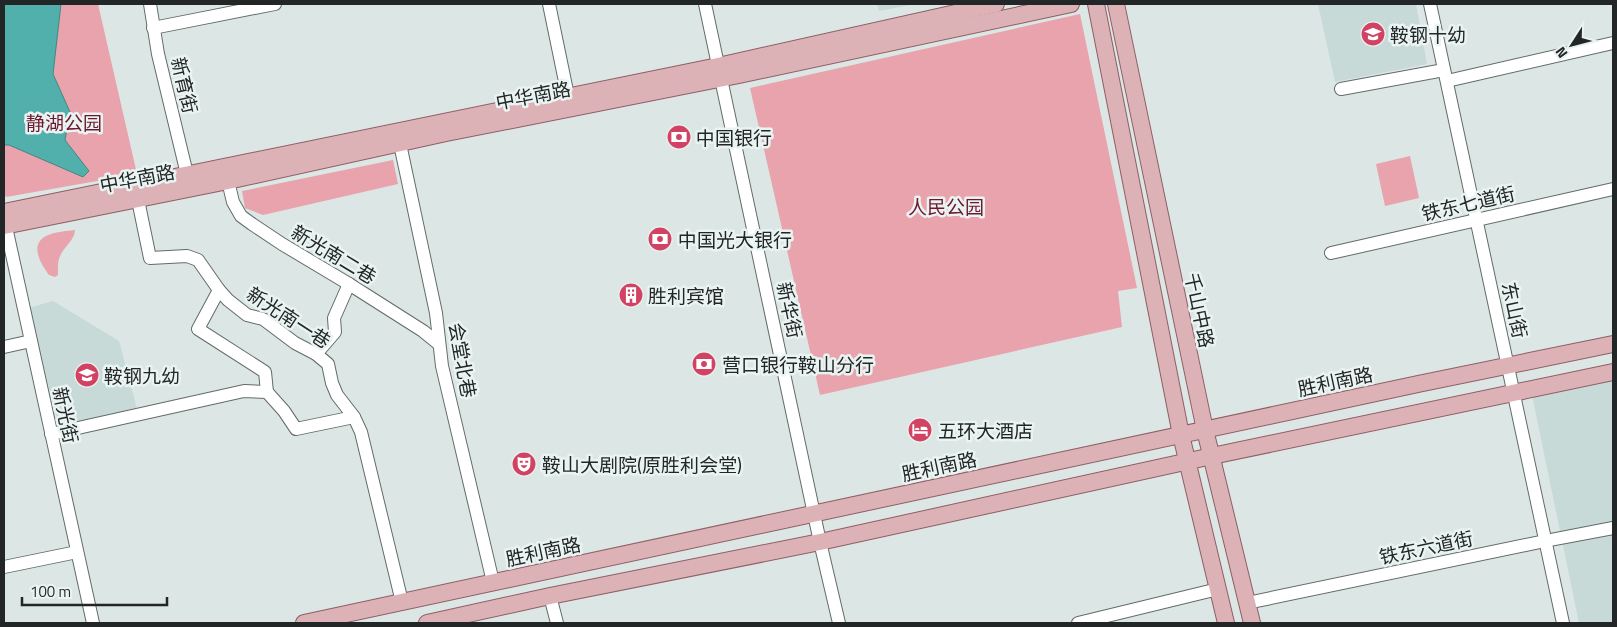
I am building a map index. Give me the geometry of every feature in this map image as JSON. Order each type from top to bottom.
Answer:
[{"type":"main road","points":[[4,220],[187,174],[568,96],[720,72],[996,4]]},
{"type":"main road","name":"中华南路","points":[[4,220],[138,200],[400,144],[720,72],[1070,4]]},
{"type":"main road","points":[[1096,4],[1181,435],[1226,623]]},
{"type":"main road","name":"千山中路","points":[[1116,4],[1205,430],[1252,623]]},
{"type":"main road","name":"胜利南路","points":[[304,623],[1613,344]]},
{"type":"main road","points":[[427,623],[550,596],[820,542],[1212,456],[1613,372]]},
{"type":"street","name":"新育街","points":[[150,4],[153,28],[187,174]]},
{"type":"street","points":[[153,28],[275,4]]},
{"type":"street","points":[[549,4],[568,96]]},
{"type":"street","name":"新华街","points":[[705,4],[839,623]]},
{"type":"street","name":"东山街","points":[[1430,4],[1563,623]]},
{"type":"street","points":[[1341,89],[1446,75],[1613,43]]},
{"type":"street","name":"会堂北巷","points":[[400,144],[436,313],[442,366],[494,582]]},
{"type":"street","name":"新光南二巷","points":[[228,181],[233,202],[241,216],[282,244],[423,331],[439,344]]},
{"type":"street","name":"铁东七道街","points":[[1331,253],[1613,189]]},
{"type":"street","name":"新光南一巷","points":[[138,200],[150,258],[187,256],[198,260],[228,300],[247,315],[263,319],[295,343],[316,354],[328,364],[337,395],[354,417],[361,432],[402,602]]},
{"type":"street","name":"新光街","points":[[4,220],[93,623]]},
{"type":"street","points":[[316,354],[335,332],[334,318],[349,284]]},
{"type":"street","points":[[219,290],[198,329],[265,372],[267,392],[284,411],[296,429],[354,417]]},
{"type":"street","points":[[4,347],[30,341]]},
{"type":"street","points":[[51,434],[244,391],[267,392]]},
{"type":"street","name":"铁东六道街","points":[[1247,604],[1613,528]]},
{"type":"street","points":[[4,567],[77,552]]},
{"type":"street","points":[[1078,623],[1218,589]]},
{"type":"street","points":[[550,596],[557,623]]},
{"type":"shaded area","points":[[877,4],[916,4],[879,11]]},
{"type":"shaded area","name":"鞍钢十幼","points":[[1318,4],[1416,4],[1427,64],[1335,82]]},
{"type":"shaded area","name":"鞍钢九幼","points":[[53,301],[119,341],[137,409],[59,426],[28,308]]},
{"type":"shaded area","points":[[1613,378],[1613,623],[1579,623],[1532,395]]},
{"type":"green space","name":"静湖公园","points":[[4,4],[98,4],[137,174],[6,197],[4,195]]},
{"type":"green space","name":"人民公园","points":[[1080,14],[1137,288],[1118,291],[1122,327],[820,395],[750,88]]},
{"type":"green space","points":[[1410,156],[1419,198],[1385,206],[1376,164]]},
{"type":"green space","points":[[393,160],[398,184],[263,215],[245,208],[242,191]]},
{"type":"green space","points":[[75,230],[60,257],[58,275],[55,277],[49,275],[38,255],[38,244],[46,236]]},
{"type":"water","points":[[4,4],[61,4],[53,74],[70,112],[65,140],[89,171],[83,177],[9,145],[4,145]]},
{"type":"place","name":"鞍钢十幼","points":[[1373,34]]},
{"type":"place","name":"中国银行","points":[[679,137]]},
{"type":"place","name":"中国光大银行","points":[[660,239]]},
{"type":"place","name":"胜利宾馆","points":[[631,295]]},
{"type":"place","name":"营口银行鞍山分行","points":[[704,364]]},
{"type":"place","name":"鞍钢九幼","points":[[87,375]]},
{"type":"place","name":"五环大酒店","points":[[920,430]]},
{"type":"place","name":"鞍山大剧院(原胜利会堂)","points":[[524,464]]}]
